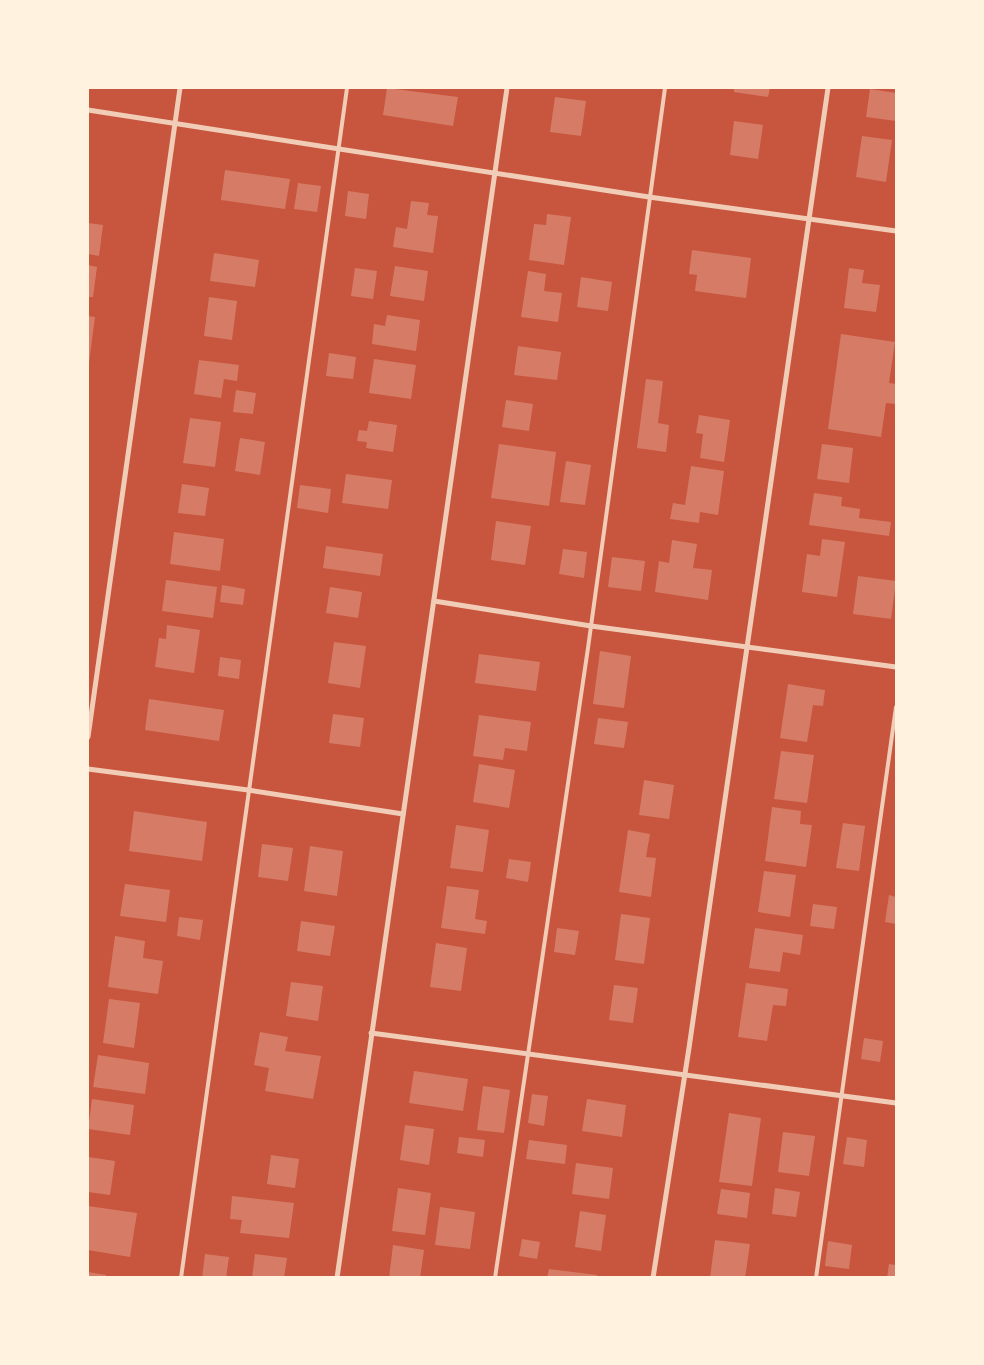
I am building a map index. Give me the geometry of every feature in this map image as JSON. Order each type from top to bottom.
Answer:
[{"type":"street","points":[[88,737],[180,88]]},
{"type":"street","points":[[337,1278],[507,88]]},
{"type":"street","points":[[653,1278],[828,88]]},
{"type":"street","points":[[88,110],[649,197],[896,231]]},
{"type":"street","points":[[434,601],[591,626],[896,667]]},
{"type":"street","points":[[88,770],[248,790],[403,814]]},
{"type":"street","points":[[371,1033],[528,1052],[684,1076],[896,1103]]},
{"type":"lane","points":[[181,1278],[347,88]]},
{"type":"lane","points":[[495,1278],[591,626],[665,88]]},
{"type":"lane","points":[[816,1278],[896,708]]},
{"type":"building","points":[[387,88],[458,97],[453,126],[383,115]]},
{"type":"building","points":[[734,88],[770,88],[768,97],[734,92]]},
{"type":"building","points":[[870,89],[896,93],[896,121],[866,117]]},
{"type":"building","points":[[555,97],[586,101],[581,136],[550,132]]},
{"type":"building","points":[[734,121],[763,125],[758,159],[730,155]]},
{"type":"building","points":[[862,136],[892,140],[886,182],[856,177]]},
{"type":"building","points":[[225,170],[290,179],[285,209],[221,200]]},
{"type":"building","points":[[298,183],[321,186],[317,212],[294,209]]},
{"type":"building","points":[[348,191],[369,194],[366,219],[345,216]]},
{"type":"building","points":[[411,201],[429,203],[427,215],[438,216],[433,253],[393,247],[396,227],[407,229]]},
{"type":"building","points":[[547,214],[571,217],[564,265],[529,260],[534,224],[546,225]]},
{"type":"building","points":[[88,223],[103,225],[99,256],[88,254]]},
{"type":"building","points":[[692,250],[751,258],[746,298],[695,291],[697,275],[689,274]]},
{"type":"building","points":[[214,253],[259,260],[255,287],[210,281]]},
{"type":"building","points":[[88,265],[97,267],[93,297],[88,297]]},
{"type":"building","points":[[395,266],[428,271],[424,301],[390,296]]},
{"type":"building","points":[[355,268],[377,271],[373,299],[351,296]]},
{"type":"building","points":[[849,268],[864,270],[862,283],[880,285],[876,312],[844,308]]},
{"type":"building","points":[[528,271],[546,274],[544,291],[562,293],[558,322],[521,317]]},
{"type":"building","points":[[581,277],[612,282],[608,311],[577,307]]},
{"type":"building","points":[[209,297],[237,301],[232,340],[204,336]]},
{"type":"building","points":[[387,315],[420,320],[416,351],[372,344],[374,324],[385,326]]},
{"type":"building","points":[[88,316],[95,317],[89,363],[88,363]]},
{"type":"building","points":[[841,334],[895,342],[889,383],[896,384],[896,404],[886,403],[881,437],[828,429]]},
{"type":"building","points":[[518,346],[561,352],[557,380],[514,375]]},
{"type":"building","points":[[329,353],[356,357],[353,379],[326,376]]},
{"type":"building","points":[[374,359],[416,365],[411,399],[369,393]]},
{"type":"building","points":[[199,360],[239,365],[237,381],[224,379],[221,398],[194,394]]},
{"type":"building","points":[[646,379],[663,381],[658,423],[669,425],[666,452],[637,448]]},
{"type":"building","points":[[236,390],[256,393],[253,414],[233,412]]},
{"type":"building","points":[[506,400],[533,404],[529,431],[502,427]]},
{"type":"building","points":[[699,415],[730,420],[724,462],[700,458],[703,434],[696,433]]},
{"type":"building","points":[[190,418],[221,422],[215,467],[183,463]]},
{"type":"building","points":[[369,421],[397,425],[393,452],[366,448],[367,442],[357,441],[359,430],[367,431]]},
{"type":"building","points":[[240,438],[265,442],[260,475],[235,471]]},
{"type":"building","points":[[499,444],[556,452],[549,506],[491,498]]},
{"type":"building","points":[[822,444],[853,448],[849,483],[817,479]]},
{"type":"building","points":[[566,461],[591,465],[585,505],[560,502]]},
{"type":"building","points":[[691,466],[724,471],[718,515],[700,512],[699,523],[670,519],[673,503],[685,505]]},
{"type":"building","points":[[346,474],[392,480],[388,509],[342,503]]},
{"type":"building","points":[[182,484],[209,488],[205,516],[178,513]]},
{"type":"building","points":[[300,485],[331,489],[328,513],[297,508]]},
{"type":"building","points":[[814,493],[842,497],[841,506],[860,509],[859,518],[891,522],[889,536],[809,525]]},
{"type":"building","points":[[496,521],[531,526],[525,565],[491,560]]},
{"type":"building","points":[[174,532],[224,539],[220,571],[170,564]]},
{"type":"building","points":[[822,539],[845,542],[837,597],[802,592],[807,554],[820,556]]},
{"type":"building","points":[[672,540],[697,544],[693,568],[712,570],[708,600],[655,592],[659,561],[669,563]]},
{"type":"building","points":[[326,546],[383,554],[380,576],[323,568]]},
{"type":"building","points":[[563,549],[587,552],[584,578],[559,574]]},
{"type":"building","points":[[612,557],[645,561],[641,591],[608,587]]},
{"type":"building","points":[[858,576],[896,581],[891,619],[853,614]]},
{"type":"building","points":[[166,580],[217,587],[213,618],[162,611]]},
{"type":"building","points":[[222,585],[245,589],[243,605],[220,602]]},
{"type":"building","points":[[330,587],[362,592],[358,618],[326,613]]},
{"type":"building","points":[[167,625],[200,630],[194,673],[155,667],[159,638],[166,639]]},
{"type":"building","points":[[334,642],[366,646],[360,688],[328,683]]},
{"type":"building","points":[[600,651],[631,656],[624,708],[593,704]]},
{"type":"building","points":[[479,654],[540,662],[536,691],[475,683]]},
{"type":"building","points":[[220,657],[241,660],[239,679],[218,676]]},
{"type":"building","points":[[788,684],[825,690],[823,706],[813,705],[807,742],[780,738]]},
{"type":"building","points":[[149,699],[224,710],[219,741],[145,730]]},
{"type":"building","points":[[333,714],[364,718],[360,747],[329,743]]},
{"type":"building","points":[[479,715],[531,722],[527,751],[505,748],[503,760],[473,756]]},
{"type":"building","points":[[598,718],[628,722],[624,748],[594,744]]},
{"type":"building","points":[[781,751],[814,755],[807,803],[774,799]]},
{"type":"building","points":[[479,764],[515,770],[509,808],[473,802]]},
{"type":"building","points":[[644,780],[674,785],[669,819],[639,815]]},
{"type":"building","points":[[772,807],[801,811],[800,824],[812,825],[806,867],[765,861]]},
{"type":"building","points":[[134,811],[207,822],[202,861],[129,851]]},
{"type":"building","points":[[843,823],[865,826],[859,871],[836,868]]},
{"type":"building","points":[[456,825],[489,830],[483,872],[450,868]]},
{"type":"building","points":[[628,830],[650,834],[646,857],[656,858],[651,897],[619,892]]},
{"type":"building","points":[[262,844],[293,848],[288,881],[258,877]]},
{"type":"building","points":[[310,846],[343,851],[337,896],[304,891]]},
{"type":"building","points":[[509,859],[531,862],[528,882],[506,878]]},
{"type":"building","points":[[764,871],[796,875],[790,917],[758,912]]},
{"type":"building","points":[[125,884],[170,890],[166,922],[120,916]]},
{"type":"building","points":[[447,886],[479,890],[475,919],[487,921],[485,934],[441,928]]},
{"type":"building","points":[[889,895],[896,897],[896,924],[885,922]]},
{"type":"building","points":[[813,904],[837,907],[834,929],[810,926]]},
{"type":"building","points":[[621,914],[650,918],[644,964],[615,960]]},
{"type":"building","points":[[179,917],[203,920],[200,940],[177,936]]},
{"type":"building","points":[[301,921],[335,926],[330,956],[297,951]]},
{"type":"building","points":[[557,928],[579,931],[575,955],[554,952]]},
{"type":"building","points":[[755,928],[803,935],[800,955],[783,952],[780,972],[749,968]]},
{"type":"building","points":[[115,936],[145,941],[143,958],[163,961],[158,994],[108,987]]},
{"type":"building","points":[[436,943],[467,948],[461,991],[430,987]]},
{"type":"building","points":[[291,982],[323,986],[318,1021],[286,1016]]},
{"type":"building","points":[[746,983],[788,989],[786,1006],[773,1005],[767,1041],[738,1037]]},
{"type":"building","points":[[614,985],[638,988],[633,1023],[609,1020]]},
{"type":"building","points":[[109,999],[140,1003],[134,1048],[103,1043]]},
{"type":"building","points":[[260,1032],[288,1037],[285,1051],[321,1056],[313,1099],[265,1091],[269,1068],[254,1065]]},
{"type":"building","points":[[864,1038],[883,1041],[880,1062],[861,1059]]},
{"type":"building","points":[[98,1055],[149,1063],[145,1094],[93,1087]]},
{"type":"building","points":[[414,1071],[468,1079],[463,1111],[409,1103]]},
{"type":"building","points":[[483,1086],[510,1090],[504,1133],[477,1130]]},
{"type":"building","points":[[532,1094],[548,1096],[544,1126],[528,1123]]},
{"type":"building","points":[[92,1099],[134,1105],[130,1135],[88,1129]]},
{"type":"building","points":[[587,1099],[626,1105],[622,1137],[582,1131]]},
{"type":"building","points":[[729,1113],[761,1118],[752,1186],[719,1182]]},
{"type":"building","points":[[405,1125],[434,1129],[429,1165],[400,1160]]},
{"type":"building","points":[[783,1132],[815,1136],[809,1176],[778,1172]]},
{"type":"building","points":[[459,1137],[485,1140],[483,1157],[457,1153]]},
{"type":"building","points":[[847,1137],[867,1140],[864,1167],[843,1164]]},
{"type":"building","points":[[529,1140],[567,1145],[565,1164],[526,1159]]},
{"type":"building","points":[[271,1155],[299,1159],[295,1188],[267,1184]]},
{"type":"building","points":[[88,1157],[115,1161],[110,1195],[88,1192]]},
{"type":"building","points":[[576,1163],[613,1168],[609,1199],[572,1194]]},
{"type":"building","points":[[398,1188],[431,1193],[425,1235],[392,1231]]},
{"type":"building","points":[[775,1188],[800,1192],[796,1217],[772,1214]]},
{"type":"building","points":[[721,1189],[750,1193],[747,1218],[717,1214]]},
{"type":"building","points":[[232,1196],[294,1203],[289,1238],[240,1233],[242,1220],[230,1219]]},
{"type":"building","points":[[88,1206],[137,1213],[130,1257],[88,1250]]},
{"type":"building","points":[[440,1207],[475,1212],[470,1249],[435,1245]]},
{"type":"building","points":[[580,1211],[606,1215],[601,1251],[575,1247]]},
{"type":"building","points":[[522,1239],[540,1242],[537,1259],[519,1256]]},
{"type":"building","points":[[715,1240],[750,1244],[745,1278],[710,1278]]},
{"type":"building","points":[[828,1241],[852,1245],[849,1269],[825,1266]]},
{"type":"building","points":[[393,1245],[424,1250],[420,1278],[389,1278]]},
{"type":"building","points":[[205,1254],[229,1257],[226,1278],[202,1278]]},
{"type":"building","points":[[255,1254],[287,1258],[284,1278],[252,1278]]},
{"type":"building","points":[[889,1264],[896,1265],[896,1278],[887,1278]]},
{"type":"building","points":[[549,1269],[597,1275],[596,1278],[547,1278]]},
{"type":"building","points":[[88,1272],[106,1275],[106,1278],[88,1278]]}]
